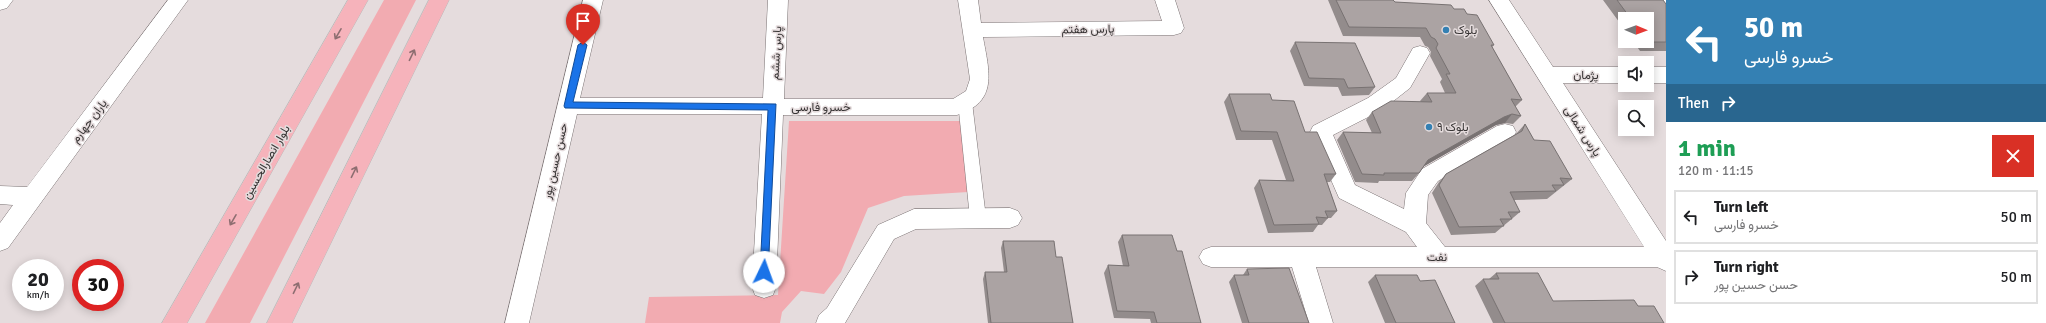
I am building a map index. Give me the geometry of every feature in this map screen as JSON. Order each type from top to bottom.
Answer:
[{"type":"main road","name":"بلوار انصارالحسین","points":[[174,323],[358,0]]},
{"type":"main road","points":[[279,323],[439,0]]},
{"type":"street","points":[[0,3],[3,0]]},
{"type":"street","name":"یاران چهارم","points":[[0,241],[178,0]]},
{"type":"street","name":"حسن حسین پور","points":[[517,323],[594,0]]},
{"type":"street","name":"پارس ششم","points":[[764,286],[778,0]]},
{"type":"street","points":[[965,102],[975,95],[980,79],[968,0]]},
{"type":"street","name":"پارس هفتم","points":[[973,30],[1174,28],[1165,0]]},
{"type":"street","name":"پارس شمالی","points":[[1499,0],[1665,259]]},
{"type":"street","points":[[1420,53],[1403,83],[1375,104],[1321,132],[1347,191],[1414,225],[1439,257]]},
{"type":"street","name":"پژمان","points":[[1547,75],[1618,75]]},
{"type":"street","points":[[1654,75],[1666,75]]},
{"type":"street","name":"خسرو فارسی","points":[[568,106],[957,107],[965,102]]},
{"type":"street","points":[[1414,225],[1417,193],[1430,175],[1505,132]]},
{"type":"street","points":[[0,195],[33,197]]},
{"type":"street","points":[[828,323],[836,316],[886,232],[914,219],[1010,218]]},
{"type":"street","name":"نفت","points":[[1211,258],[1439,257],[1665,259]]},
{"type":"street","points":[[1301,258],[1321,323]]},
{"type":"lane","points":[[965,102],[978,218]]},
{"type":"shaded area","points":[[384,0],[416,0],[250,323],[205,323]]},
{"type":"shaded area","points":[[789,121],[962,121],[968,192],[904,196],[868,208],[841,272],[824,294],[801,291],[782,312],[780,323],[645,323],[649,297],[778,295]]},
{"type":"building","points":[[1336,0],[1393,0],[1395,2],[1451,5],[1454,9],[1464,9],[1467,14],[1477,15],[1494,45],[1491,45],[1522,100],[1511,99],[1521,116],[1512,114],[1504,117],[1428,160],[1419,173],[1384,173],[1384,175],[1362,174],[1343,132],[1381,133],[1372,112],[1391,101],[1432,102],[1427,93],[1456,93],[1446,74],[1450,74],[1436,48],[1438,44],[1435,39],[1431,37],[1426,28],[1349,27]]},
{"type":"building","points":[[1617,0],[1663,0],[1666,4],[1666,42],[1654,42],[1654,12],[1626,12]]},
{"type":"building","points":[[1295,42],[1355,43],[1375,87],[1348,88],[1344,79],[1309,78]]},
{"type":"building","points":[[1229,94],[1270,94],[1272,100],[1294,101],[1305,132],[1317,132],[1336,174],[1324,174],[1337,211],[1325,211],[1328,218],[1316,217],[1319,224],[1274,225],[1259,180],[1294,181],[1277,132],[1241,131]]},
{"type":"building","points":[[1525,124],[1534,140],[1550,141],[1572,179],[1560,178],[1564,185],[1552,185],[1556,191],[1510,192],[1520,212],[1508,212],[1512,219],[1500,219],[1504,226],[1459,227],[1439,185],[1446,174],[1522,131]]},
{"type":"building","points":[[1122,235],[1172,235],[1177,251],[1182,251],[1201,323],[1157,323],[1154,312],[1117,311],[1108,265],[1129,266]]},
{"type":"building","points":[[1003,241],[1054,241],[1056,257],[1062,257],[1073,323],[991,323],[985,272],[1007,272]]},
{"type":"building","points":[[1289,268],[1309,323],[1249,323],[1234,275],[1249,275],[1247,269]]},
{"type":"building","points":[[1496,273],[1538,273],[1553,301],[1634,300],[1638,306],[1654,306],[1664,323],[1505,323],[1483,279],[1499,279]]},
{"type":"building","points":[[1375,275],[1417,275],[1420,281],[1435,280],[1455,323],[1396,323]]},
{"type":"place","name":"بلوک","points":[[1446,30]]},
{"type":"place","name":"بلوک ۹","points":[[1429,127]]},
{"type":"route","points":[[583,45],[568,106],[773,106],[764,272]]}]
